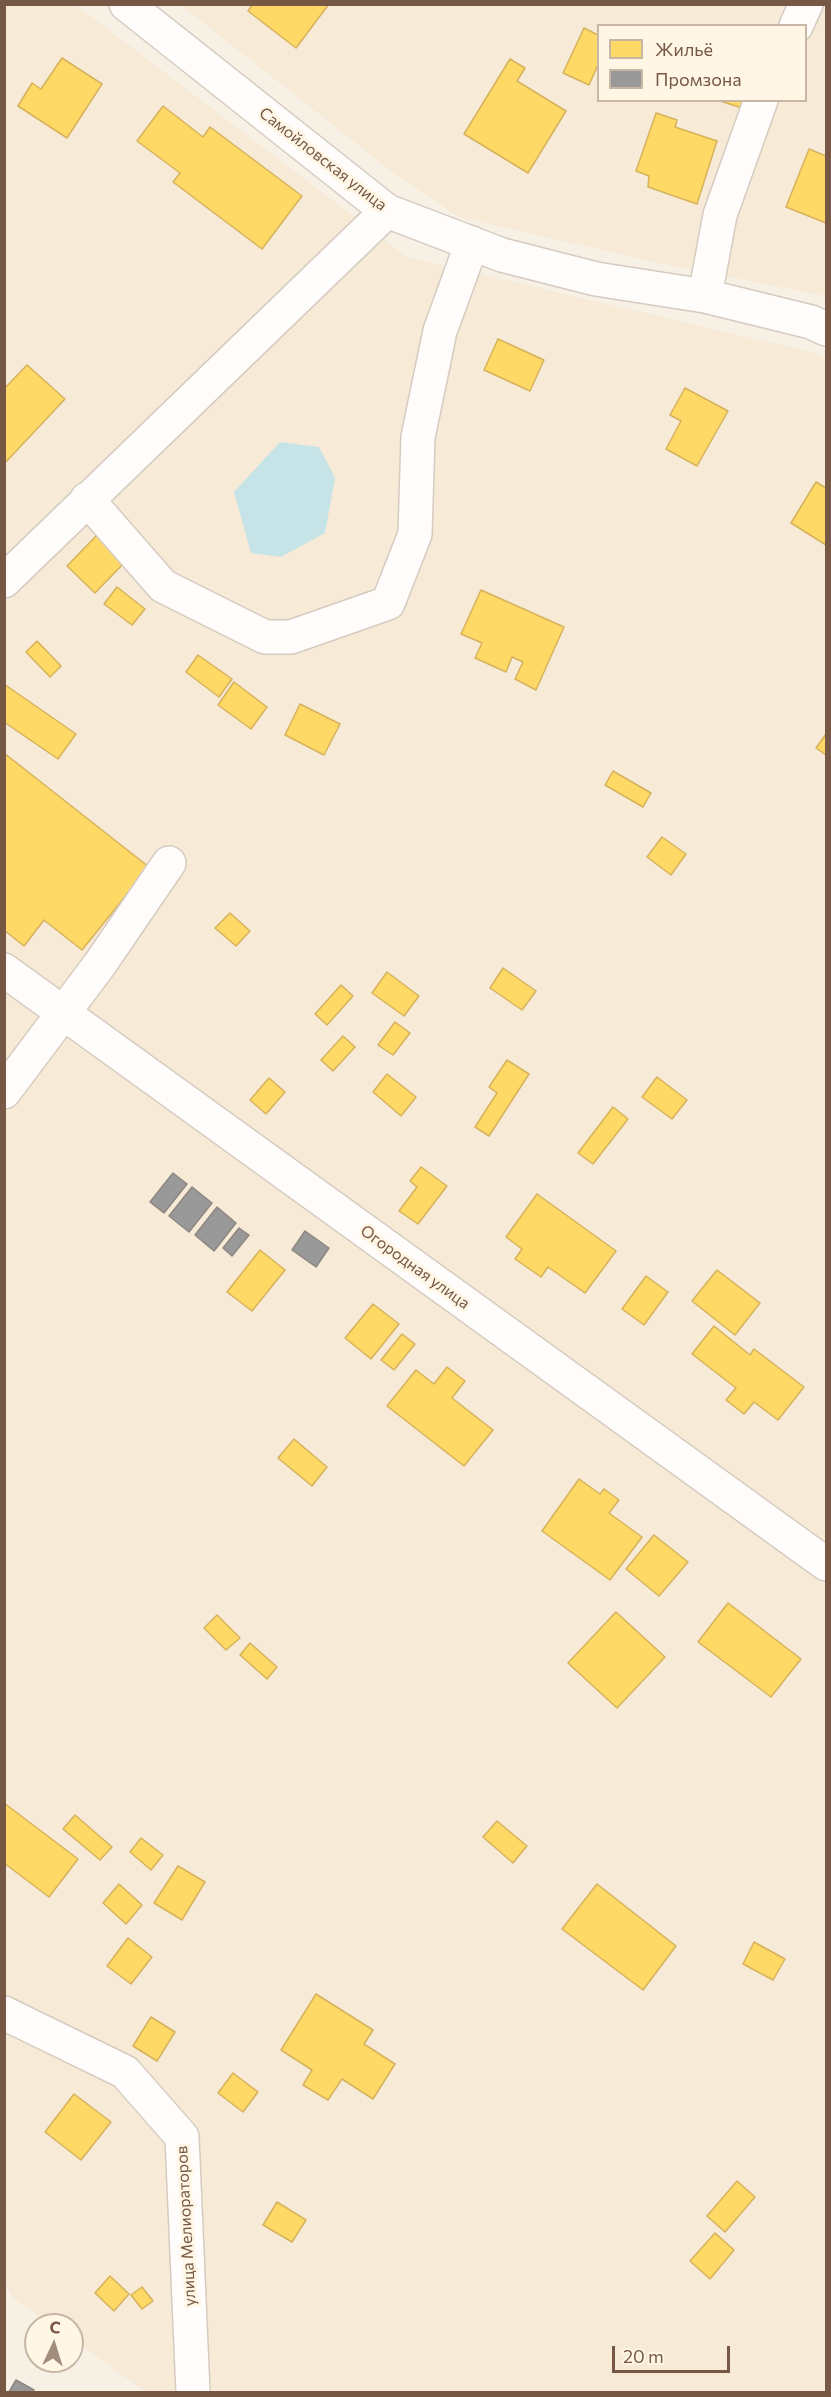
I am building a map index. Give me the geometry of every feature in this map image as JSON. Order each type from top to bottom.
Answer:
[{"type":"street","name":"Самойловская улица","points":[[126,4],[387,211],[502,255],[596,279],[705,296],[811,322],[826,329]]},
{"type":"street","points":[[797,24],[806,4]]},
{"type":"street","points":[[705,296],[720,215],[760,102]]},
{"type":"street","points":[[4,581],[387,211]]},
{"type":"street","points":[[87,499],[163,586],[265,637],[291,637],[388,603],[415,534],[418,437],[440,331],[472,243]]},
{"type":"street","points":[[4,1092],[169,863]]},
{"type":"street","name":"Огородная улица","points":[[4,970],[826,1564]]},
{"type":"street","name":"улица Мелиораторов","points":[[4,2013],[125,2072],[182,2137],[194,2392]]},
{"type":"shaded area","points":[[4,5],[76,5],[407,257],[815,353],[826,359],[826,2392],[146,2392],[84,2348],[84,2313],[34,2313],[13,2298],[5,2283]]},
{"type":"shaded area","points":[[181,5],[826,5],[826,296],[663,264],[459,217],[396,175]]},
{"type":"water","points":[[280,442],[319,447],[335,478],[325,533],[281,557],[251,553],[234,492]]},
{"type":"building: Жильё","points":[[253,4],[329,4],[296,48],[248,11]]},
{"type":"building: Жильё","points":[[584,28],[597,34],[597,67],[589,85],[563,73]]},
{"type":"building: Жильё","points":[[62,58],[102,84],[67,138],[18,106],[32,83],[41,89]]},
{"type":"building: Жильё","points":[[510,59],[525,68],[517,81],[566,111],[528,173],[464,134]]},
{"type":"building: Жильё","points":[[723,102],[750,102],[748,110]]},
{"type":"building: Жильё","points":[[163,106],[203,137],[210,127],[302,196],[262,249],[173,182],[180,173],[137,141]]},
{"type":"building: Жильё","points":[[656,113],[677,120],[675,127],[717,141],[697,204],[648,187],[649,176],[636,171]]},
{"type":"building: Жильё","points":[[809,149],[826,156],[826,223],[786,207]]},
{"type":"building: Жильё","points":[[498,339],[544,360],[530,391],[484,370]]},
{"type":"building: Жильё","points":[[27,365],[65,399],[4,464],[4,389]]},
{"type":"building: Жильё","points":[[685,388],[728,411],[697,466],[666,449],[681,421],[670,415]]},
{"type":"building: Жильё","points":[[816,482],[826,488],[826,545],[791,523]]},
{"type":"building: Жильё","points":[[97,535],[125,562],[95,593],[67,566]]},
{"type":"building: Жильё","points":[[117,587],[145,609],[132,625],[104,604]]},
{"type":"building: Жильё","points":[[481,590],[564,627],[536,690],[515,679],[523,662],[512,657],[506,672],[475,658],[482,643],[461,634]]},
{"type":"building: Жильё","points":[[37,641],[61,666],[50,677],[26,652]]},
{"type":"building: Жильё","points":[[198,655],[232,679],[219,697],[186,672]]},
{"type":"building: Жильё","points":[[234,682],[267,707],[251,729],[218,705]]},
{"type":"building: Жильё","points":[[4,684],[76,734],[58,759],[4,722]]},
{"type":"building: Жильё","points":[[300,704],[340,724],[324,755],[285,735]]},
{"type":"building: Жильё","points":[[826,734],[826,755],[816,748]]},
{"type":"building: Жильё","points":[[4,753],[149,867],[82,950],[44,920],[24,946],[4,930]]},
{"type":"building: Жильё","points":[[613,771],[651,793],[643,807],[605,785]]},
{"type":"building: Жильё","points":[[662,837],[686,854],[671,875],[647,857]]},
{"type":"building: Жильё","points":[[230,913],[250,931],[236,946],[215,928]]},
{"type":"building: Жильё","points":[[503,968],[536,991],[522,1010],[490,988]]},
{"type":"building: Жильё","points":[[387,972],[419,996],[404,1016],[372,993]]},
{"type":"building: Жильё","points":[[341,985],[353,996],[327,1025],[315,1014]]},
{"type":"building: Жильё","points":[[395,1022],[410,1033],[393,1055],[378,1045]]},
{"type":"building: Жильё","points":[[343,1036],[355,1047],[333,1071],[321,1060]]},
{"type":"building: Жильё","points":[[507,1060],[529,1074],[489,1136],[475,1127],[497,1093],[489,1087]]},
{"type":"building: Жильё","points":[[387,1074],[416,1097],[401,1116],[373,1092]]},
{"type":"building: Жильё","points":[[657,1077],[687,1100],[672,1119],[642,1097]]},
{"type":"building: Жильё","points":[[269,1078],[285,1092],[266,1114],[250,1100]]},
{"type":"building: Жильё","points":[[613,1107],[628,1119],[593,1164],[578,1153]]},
{"type":"building: Жильё","points":[[421,1167],[447,1186],[418,1224],[399,1211],[417,1187],[410,1181]]},
{"type":"building: Жильё","points":[[537,1194],[616,1251],[585,1293],[548,1267],[541,1277],[515,1259],[522,1249],[506,1237]]},
{"type":"building: Жильё","points":[[260,1250],[285,1270],[252,1311],[227,1292]]},
{"type":"building: Жильё","points":[[717,1270],[760,1303],[735,1335],[692,1301]]},
{"type":"building: Жильё","points":[[646,1276],[668,1292],[644,1325],[622,1309]]},
{"type":"building: Жильё","points":[[373,1304],[399,1324],[371,1359],[345,1338]]},
{"type":"building: Жильё","points":[[714,1326],[750,1355],[754,1349],[804,1387],[778,1420],[754,1402],[744,1414],[726,1400],[736,1388],[692,1354]]},
{"type":"building: Жильё","points":[[402,1334],[415,1344],[394,1370],[381,1360]]},
{"type":"building: Жильё","points":[[447,1367],[465,1381],[452,1398],[493,1430],[464,1466],[387,1406],[416,1370],[434,1384]]},
{"type":"building: Жильё","points":[[294,1439],[327,1467],[312,1486],[278,1458]]},
{"type":"building: Жильё","points":[[579,1479],[600,1494],[604,1489],[619,1500],[609,1513],[642,1537],[610,1580],[542,1531]]},
{"type":"building: Жильё","points":[[654,1535],[688,1562],[659,1596],[626,1569]]},
{"type":"building: Жильё","points":[[728,1603],[801,1659],[771,1697],[698,1642]]},
{"type":"building: Жильё","points":[[616,1612],[665,1657],[617,1708],[568,1663]]},
{"type":"building: Жильё","points":[[217,1615],[240,1638],[226,1650],[204,1628]]},
{"type":"building: Жильё","points":[[250,1643],[277,1667],[267,1679],[240,1655]]},
{"type":"building: Жильё","points":[[4,1803],[78,1859],[49,1897],[4,1863]]},
{"type":"building: Жильё","points":[[75,1815],[112,1847],[100,1860],[63,1829]]},
{"type":"building: Жильё","points":[[497,1821],[527,1846],[513,1863],[483,1837]]},
{"type":"building: Жильё","points":[[141,1838],[163,1855],[151,1870],[130,1852]]},
{"type":"building: Жильё","points":[[178,1866],[205,1882],[182,1920],[154,1903]]},
{"type":"building: Жильё","points":[[119,1884],[142,1905],[126,1924],[103,1903]]},
{"type":"building: Жильё","points":[[597,1884],[676,1946],[643,1990],[562,1929]]},
{"type":"building: Жильё","points":[[128,1938],[152,1957],[131,1984],[107,1966]]},
{"type":"building: Жильё","points":[[754,1942],[785,1959],[773,1980],[743,1964]]},
{"type":"building: Жильё","points":[[316,1994],[373,2030],[364,2044],[395,2064],[373,2099],[342,2079],[328,2100],[303,2085],[312,2070],[281,2050]]},
{"type":"building: Жильё","points":[[151,2017],[175,2032],[157,2061],[133,2046]]},
{"type":"building: Жильё","points":[[233,2073],[258,2092],[243,2112],[218,2093]]},
{"type":"building: Жильё","points":[[74,2094],[111,2122],[81,2160],[45,2132]]},
{"type":"building: Жильё","points":[[737,2181],[755,2197],[725,2232],[707,2216]]},
{"type":"building: Жильё","points":[[277,2202],[306,2220],[292,2242],[263,2225]]},
{"type":"building: Жильё","points":[[715,2233],[734,2250],[710,2279],[690,2261]]},
{"type":"building: Жильё","points":[[110,2276],[129,2294],[114,2311],[95,2293]]},
{"type":"building: Жильё","points":[[142,2287],[153,2301],[142,2309],[131,2295]]},
{"type":"building: Промзона","points":[[173,1173],[187,1184],[164,1213],[150,1202]]},
{"type":"building: Промзона","points":[[192,1187],[212,1203],[189,1232],[169,1216]]},
{"type":"building: Промзона","points":[[217,1207],[236,1223],[214,1251],[195,1235]]},
{"type":"building: Промзона","points":[[239,1228],[249,1235],[232,1256],[223,1248]]},
{"type":"building: Промзона","points":[[305,1231],[329,1248],[316,1267],[292,1250]]},
{"type":"building: Промзона","points":[[16,2380],[34,2390],[33,2392],[9,2392]]}]
